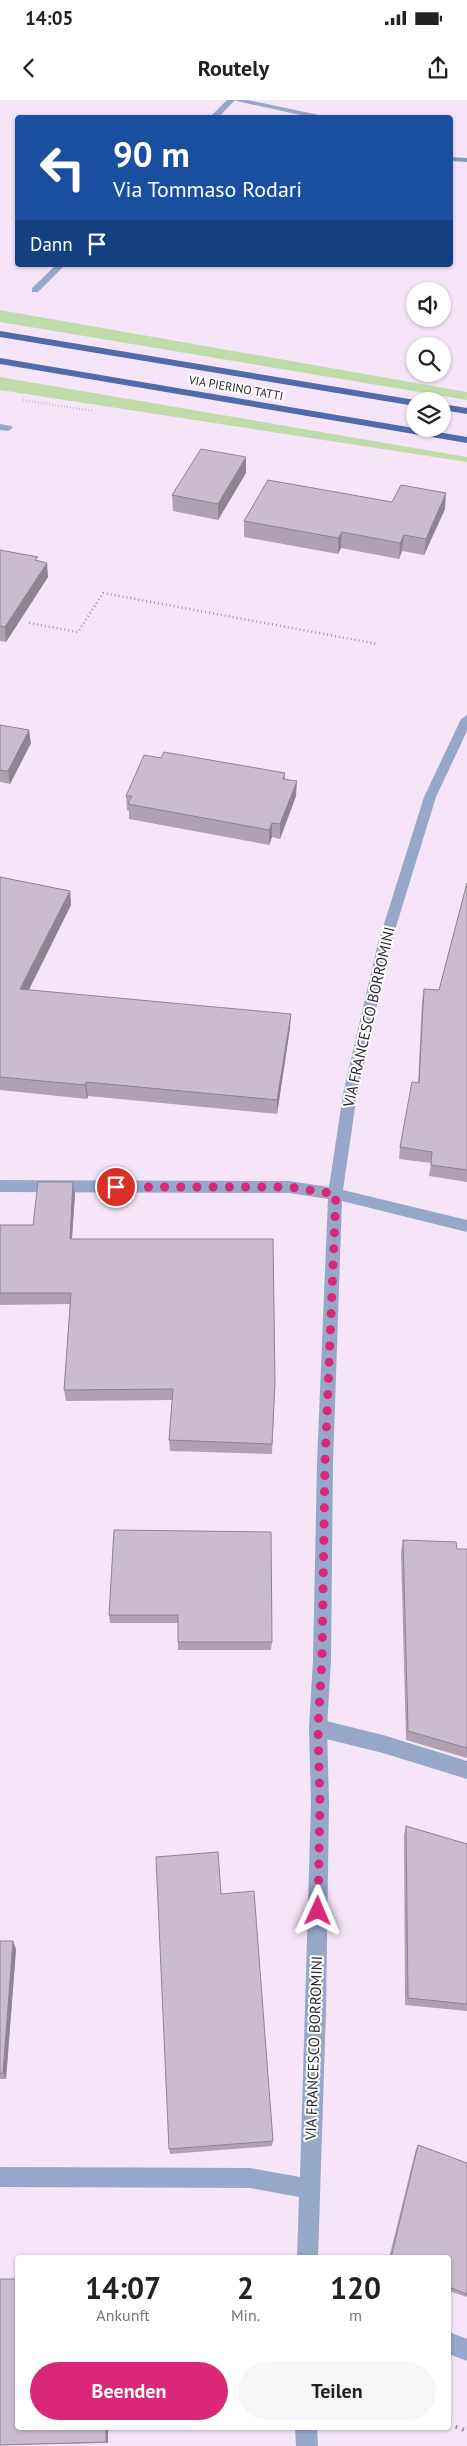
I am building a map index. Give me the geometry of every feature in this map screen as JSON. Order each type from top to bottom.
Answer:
[{"type":"main road","name":"VIA PIERINO TATTI","points":[[0,334],[406,402]]},
{"type":"main road","name":"VIA PIERINO TATTI","points":[[0,361],[467,440]]},
{"type":"main road","points":[[451,408],[467,411]]},
{"type":"street","points":[[216,115],[231,100]]},
{"type":"street","points":[[236,100],[314,115]]},
{"type":"street","points":[[35,290],[59,267]]},
{"type":"street","name":"VIA FRANCESCO BORROMINI","points":[[307,2255],[320,1803],[318,1728],[322,1660],[325,1463],[339,1155],[355,1065],[373,986],[430,796],[467,719]]},
{"type":"street","points":[[0,1186],[289,1187],[336,1194],[467,1226]]},
{"type":"street","points":[[318,1728],[383,1744],[467,1770]]},
{"type":"street","points":[[0,2177],[130,2176],[250,2178],[309,2189]]},
{"type":"street","points":[[451,2344],[467,2350]]},
{"type":"street","points":[[306,2430],[307,2446]]},
{"type":"path","points":[[29,623],[78,632],[103,593],[378,644]]},
{"type":"path","points":[[451,2425],[467,2431]]},
{"type":"green space","points":[[0,310],[467,392],[467,400],[451,397],[451,392],[419,392],[0,322]]},
{"type":"green space","points":[[0,377],[467,457],[467,462],[0,390]]},
{"type":"building","points":[[201,449],[246,457],[218,504],[172,495]]},
{"type":"building","points":[[268,480],[392,502],[401,485],[446,493],[426,539],[404,535],[400,543],[342,532],[338,538],[244,521]]},
{"type":"building","points":[[0,550],[38,557],[35,560],[47,563],[5,627],[0,626]]},
{"type":"building","points":[[0,725],[29,730],[8,771],[0,770]]},
{"type":"building","points":[[164,752],[285,773],[283,779],[297,781],[280,824],[272,823],[269,830],[128,804],[132,796],[126,796],[144,755],[161,758]]},
{"type":"building","points":[[0,877],[70,891],[20,989],[291,1014],[277,1100],[86,1082],[85,1085],[0,1077]]},
{"type":"building","points":[[467,883],[467,1170],[431,1165],[432,1152],[400,1147],[412,1082],[419,1083],[424,989],[439,990]]},
{"type":"building","points":[[38,1182],[73,1182],[70,1239],[273,1239],[275,1383],[272,1444],[169,1440],[173,1389],[64,1390],[71,1293],[0,1293],[0,1225],[33,1225]]},
{"type":"building","points":[[114,1530],[271,1532],[272,1642],[178,1642],[178,1615],[109,1615]]},
{"type":"building","points":[[403,1540],[456,1542],[457,1549],[467,1549],[467,1748],[408,1731]]},
{"type":"building","points":[[406,1826],[467,1844],[467,2004],[408,1998]]},
{"type":"building","points":[[218,1852],[221,1894],[254,1891],[273,2141],[169,2149],[156,1857]]},
{"type":"building","points":[[0,1941],[13,1941],[3,2073],[0,2073]]},
{"type":"building","points":[[418,2145],[467,2163],[467,2294],[451,2288],[451,2255],[392,2255]]},
{"type":"building","points":[[0,2279],[15,2279],[15,2430],[106,2430],[106,2442],[0,2445]]},
{"type":"waterway","points":[[453,159],[467,160]]},
{"type":"route","points":[[116,1187],[289,1187],[336,1194],[325,1463],[322,1660],[318,1728],[320,1803],[318,1911]]}]
